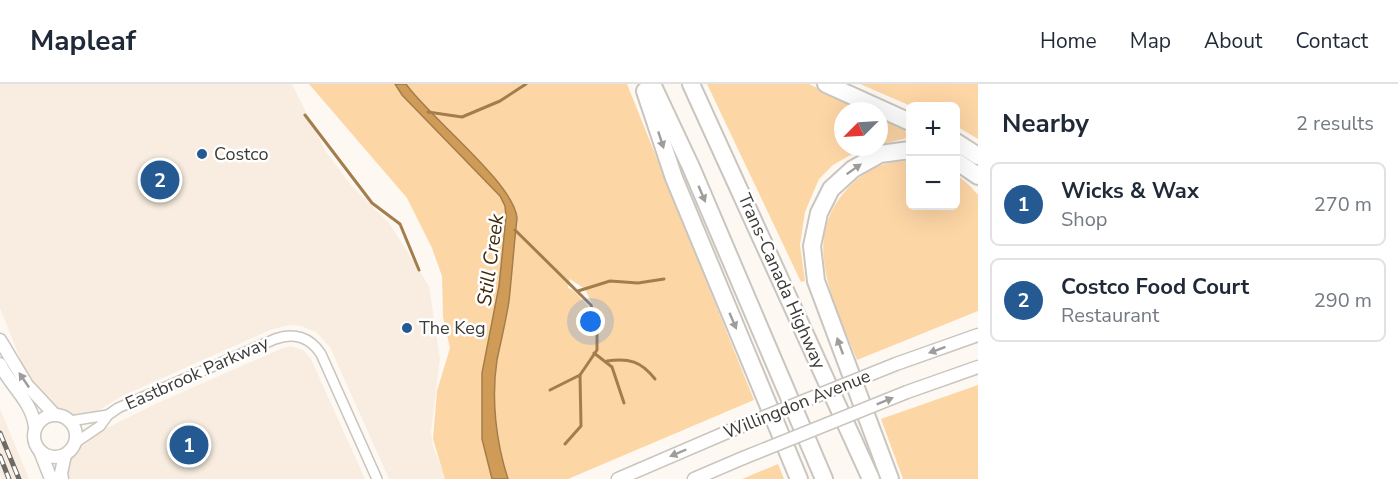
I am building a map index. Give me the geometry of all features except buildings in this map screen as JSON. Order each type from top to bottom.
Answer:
[{"type":"highway","points":[[643,84],[674,178],[799,479]]},
{"type":"highway","points":[[652,84],[691,166],[824,479]]},
{"type":"highway","name":"Trans-Canada Highway","points":[[691,84],[871,479]]},
{"type":"highway","points":[[826,84],[906,120]]},
{"type":"highway","points":[[960,145],[978,156]]},
{"type":"highway","points":[[890,479],[816,281],[812,246],[819,213],[831,189],[853,169],[880,154],[906,151]]},
{"type":"highway","points":[[960,164],[978,176]]},
{"type":"main road","name":"Willingdon Avenue","points":[[618,479],[896,364],[978,335]]},
{"type":"main road","points":[[0,340],[27,385],[54,414]]},
{"type":"main road","points":[[0,363],[9,381],[28,405],[35,427],[34,442],[51,479]]},
{"type":"main road","name":"Willingdon Avenue","points":[[694,479],[907,392],[978,367]]},
{"type":"main road","points":[[35,427],[42,418],[54,414],[70,421],[76,432],[75,443],[65,455],[62,479]]},
{"type":"main road","points":[[40,451],[54,457],[65,455]]},
{"type":"street","name":"Eastbrook Parkway","points":[[70,421],[108,415],[142,396],[287,335],[303,338],[314,344],[321,354],[377,479]]},
{"type":"street","name":"Eastbrook Parkway","points":[[75,443],[100,426],[108,415]]},
{"type":"shaded area","points":[[0,84],[292,84],[326,152],[351,185],[389,223],[429,286],[440,359],[431,432],[433,446],[446,479],[389,479],[330,347],[316,332],[301,326],[289,325],[270,330],[120,397],[93,414],[75,416],[51,406],[19,366],[20,358],[0,308]]},
{"type":"shaded area","points":[[309,84],[627,84],[754,400],[568,479],[445,479],[433,439],[437,391],[450,348],[443,317],[442,276],[432,248],[407,198]],"holes":[[[570,279],[585,289],[595,310],[592,310],[573,290],[568,288]]]},
{"type":"shaded area","points":[[395,84],[406,84],[487,169],[502,187],[517,218],[509,301],[497,360],[494,390],[500,450],[508,479],[492,479],[482,439],[482,373],[499,286],[506,217],[505,206],[500,196],[402,95]]},
{"type":"shaded area","points":[[707,84],[809,84],[846,102],[834,102],[834,156],[849,156],[833,165],[819,179],[805,212],[800,245],[805,281],[801,282]]},
{"type":"shaded area","points":[[860,84],[978,84],[978,139],[960,128],[960,102],[906,102],[906,104]]},
{"type":"shaded area","points":[[888,122],[905,130],[906,138],[888,143]]},
{"type":"shaded area","points":[[906,161],[906,210],[960,210],[960,177],[978,195],[978,311],[857,360],[839,315],[825,270],[823,247],[826,226],[835,204],[858,178],[879,166]]},
{"type":"shaded area","points":[[291,346],[303,350],[311,359],[365,479],[66,479],[68,461],[72,454],[105,429],[153,405]]},
{"type":"shaded area","points":[[978,385],[978,479],[903,479],[881,419]]},
{"type":"shaded area","points":[[0,409],[29,479],[2,479],[0,474]]},
{"type":"shaded area","points":[[778,464],[784,479],[742,479]]},
{"type":"waterway","points":[[428,112],[462,117],[500,101],[526,84]]},
{"type":"waterway","points":[[305,115],[372,203],[400,224],[419,270]]},
{"type":"waterway","name":"Still Creek","points":[[515,230],[591,305],[597,324],[597,350],[580,375],[581,426],[565,444]]},
{"type":"waterway","points":[[578,291],[610,281],[638,283],[664,279]]},
{"type":"waterway","points":[[594,353],[612,367],[624,403]]},
{"type":"waterway","points":[[607,361],[634,362],[645,368],[655,379]]},
{"type":"waterway","points":[[550,390],[580,375]]},
{"type":"railway","points":[[0,433],[19,479]]},
{"type":"railway","points":[[0,456],[9,479]]},
{"type":"place","name":"Costco","points":[[202,154]]},
{"type":"place","name":"Costco Food Court","points":[[160,180]]},
{"type":"place","name":"The Keg","points":[[407,328]]},
{"type":"place","name":"Wicks & Wax","points":[[189,445]]}]
